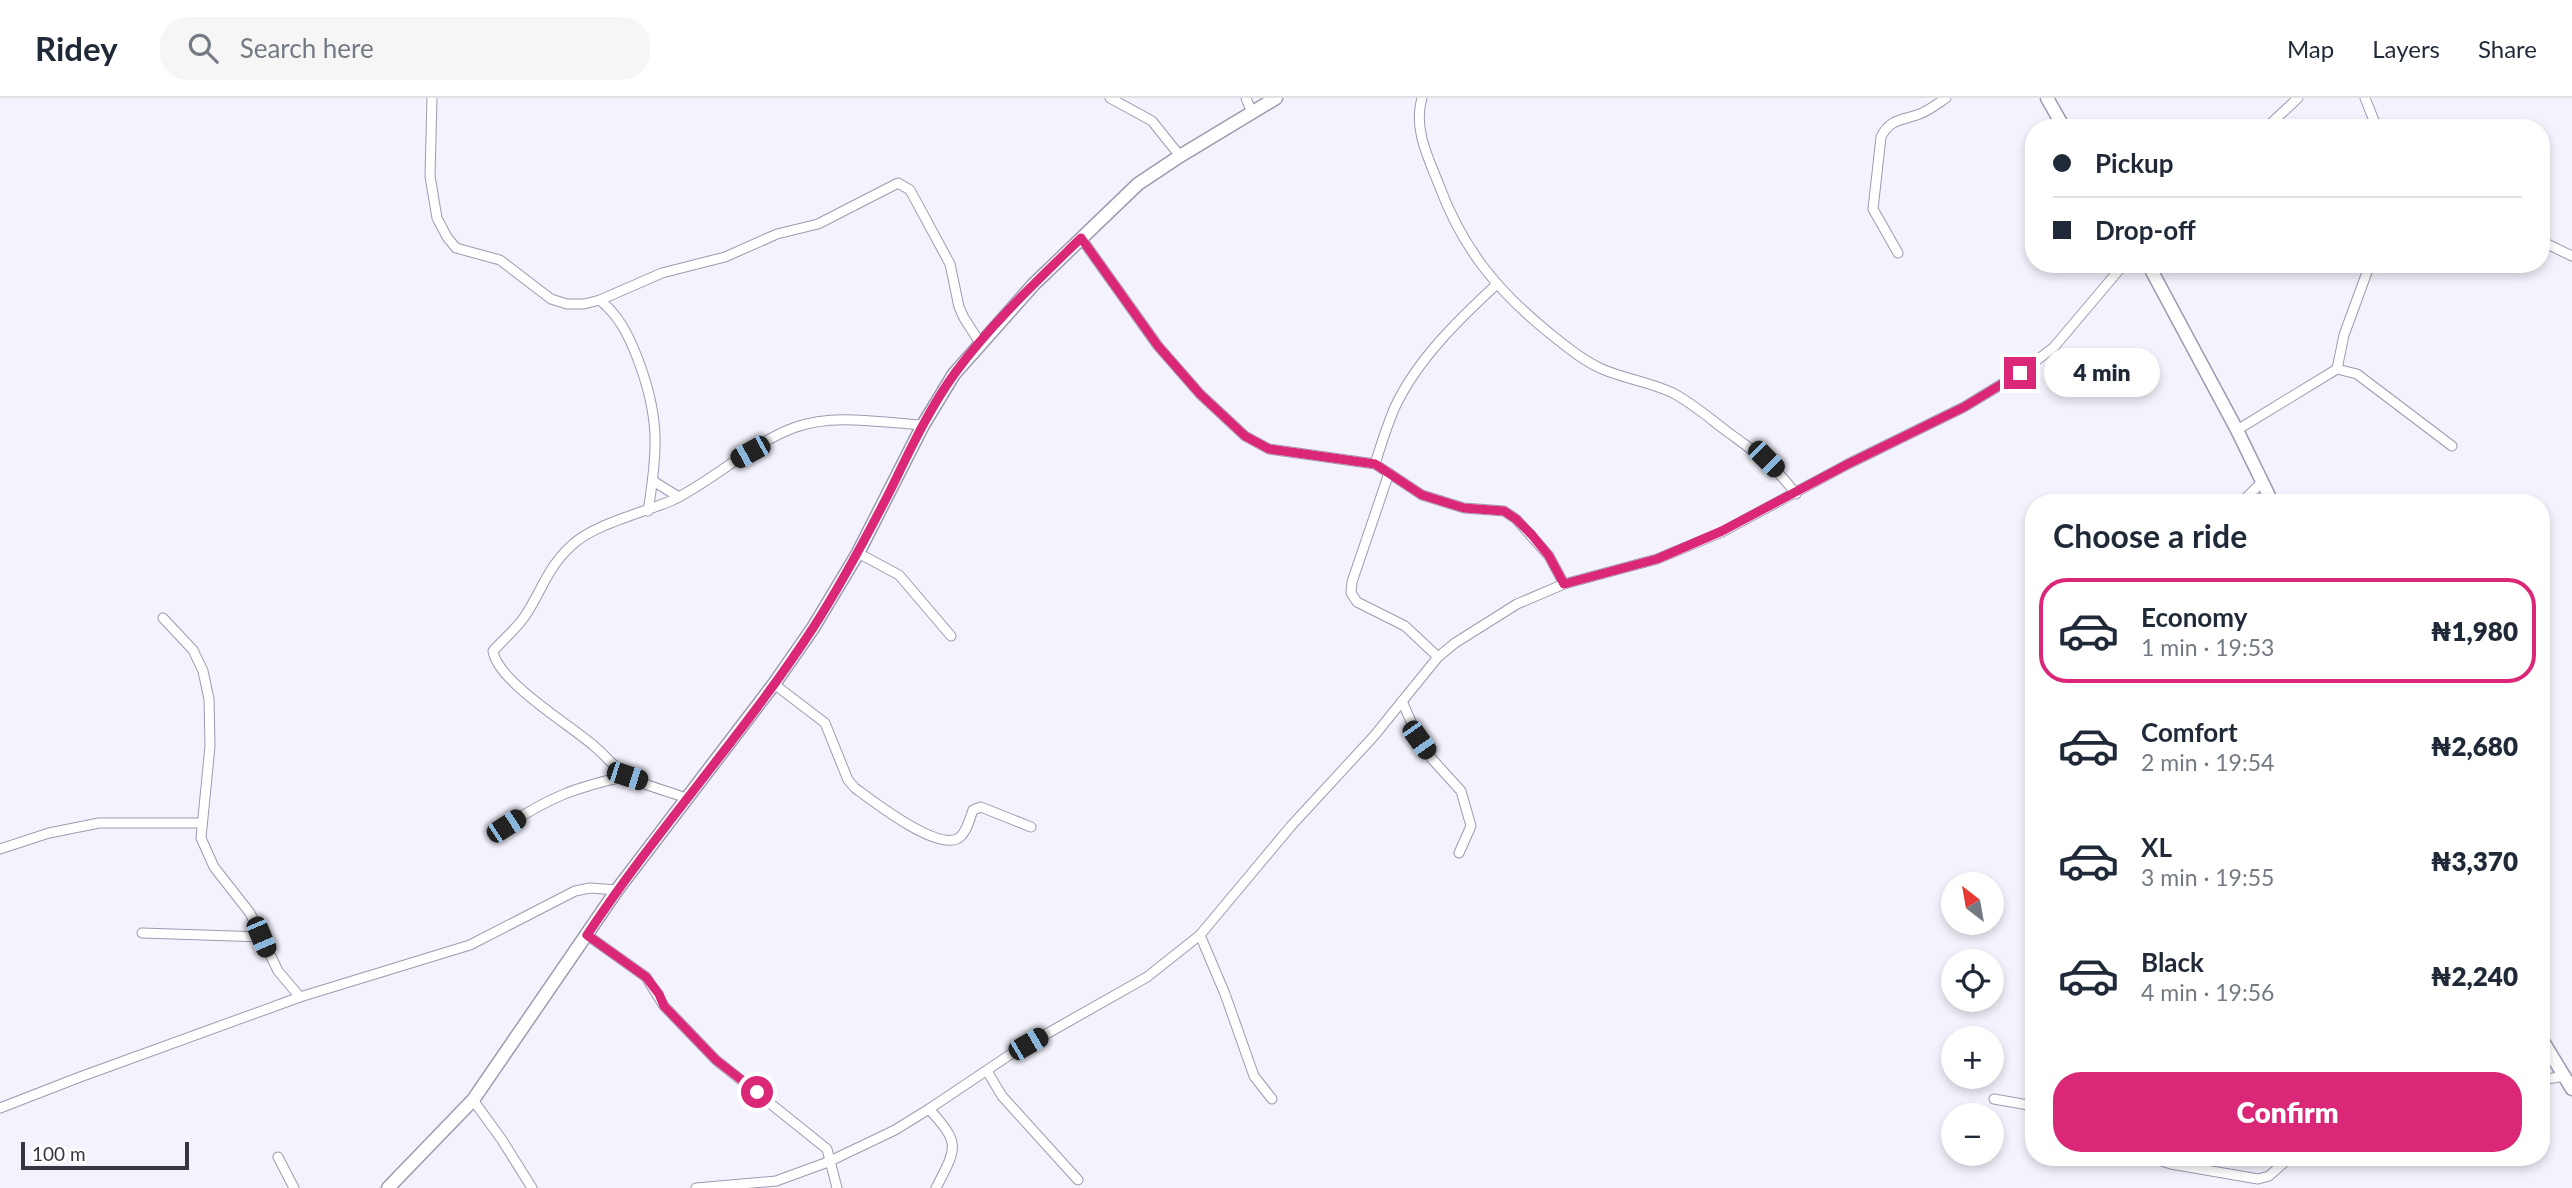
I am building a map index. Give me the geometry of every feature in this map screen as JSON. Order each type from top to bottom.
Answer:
[{"type":"street","points":[[432,98],[430,176],[437,218],[447,237],[456,248],[500,260],[551,299],[567,304],[600,300],[662,272],[725,257],[777,234],[818,224],[898,183],[910,190],[950,264],[959,307],[980,342]]},
{"type":"street","points":[[1111,98],[1152,121],[1180,156]]},
{"type":"street","points":[[1246,98],[1252,113]]},
{"type":"street","points":[[388,1188],[472,1100],[617,890],[774,684],[813,628],[858,553],[923,425],[954,374],[980,342],[1081,238],[1138,184],[1276,98]]},
{"type":"street","points":[[1422,98],[1420,133],[1445,201],[1463,236],[1496,285],[1540,325],[1600,368],[1675,394],[1699,410],[1766,459],[1796,494]]},
{"type":"street","points":[[1898,253],[1873,209],[1881,137],[1885,128],[1895,121],[1922,113],[1946,98]]},
{"type":"street","points":[[2047,98],[2059,119]]},
{"type":"street","points":[[2276,119],[2298,98]]},
{"type":"street","points":[[2365,98],[2373,119]]},
{"type":"street","points":[[1081,238],[1158,346],[1200,394],[1245,436],[1269,449],[1375,464],[1422,495],[1464,508],[1504,511],[1516,519],[1549,556],[1564,584]]},
{"type":"street","points":[[2550,245],[2572,256]]},
{"type":"street","points":[[696,1188],[776,1181],[828,1162],[895,1130],[1011,1054],[1147,977],[1200,935],[1291,826],[1374,736],[1438,657],[1455,643],[1517,604],[1564,584],[1667,555],[1722,531],[1848,464],[1964,407],[2020,373],[2054,347],[2116,273]]},
{"type":"street","points":[[2153,273],[2267,494]]},
{"type":"street","points":[[2337,369],[2344,335],[2367,273]]},
{"type":"street","points":[[1375,464],[1396,405],[1411,379],[1464,315],[1496,285]]},
{"type":"street","points":[[614,312],[618,290]]},
{"type":"street","points":[[600,300],[614,312],[627,332],[655,412],[655,464],[648,511]]},
{"type":"street","points":[[2236,430],[2337,369],[2357,374],[2452,446]]},
{"type":"street","points":[[686,798],[627,776],[594,746],[520,688],[501,669],[494,659],[493,651],[525,617],[547,573],[573,543],[590,531],[648,511],[678,497],[728,464],[794,427],[830,420],[923,425]]},
{"type":"street","points":[[1389,473],[1352,582],[1351,593],[1357,602],[1405,626],[1438,657]]},
{"type":"street","points":[[653,481],[678,497]]},
{"type":"street","points":[[2250,494],[2261,483]]},
{"type":"street","points":[[858,553],[899,575],[951,636]]},
{"type":"street","points":[[163,618],[193,650],[203,671],[209,699],[209,746],[201,838],[208,856],[245,905],[278,971],[300,997]]},
{"type":"street","points":[[774,684],[825,723],[848,780],[855,788],[919,830],[941,839],[955,840],[962,835],[973,810],[981,807],[1031,827]]},
{"type":"street","points":[[1402,701],[1419,740],[1461,791],[1471,826],[1459,853]]},
{"type":"street","points":[[506,826],[539,805],[575,788],[627,776]]},
{"type":"street","points":[[0,849],[49,833],[99,823],[202,823]]},
{"type":"street","points":[[0,1108],[300,997],[470,945],[575,891],[590,888],[617,890]]},
{"type":"street","points":[[142,933],[261,937]]},
{"type":"street","points":[[587,935],[646,977],[664,1006],[716,1060],[821,1144],[830,1156],[828,1162],[837,1188]]},
{"type":"street","points":[[1200,935],[1225,994],[1254,1076],[1272,1098]]},
{"type":"street","points":[[2550,1052],[2572,1089]]},
{"type":"street","points":[[987,1071],[1002,1096],[1078,1180]]},
{"type":"street","points":[[2550,1078],[2565,1076]]},
{"type":"street","points":[[1994,1098],[2025,1104]]},
{"type":"street","points":[[472,1100],[502,1140],[532,1188]]},
{"type":"street","points":[[929,1109],[949,1132],[954,1145],[949,1164],[936,1188]]},
{"type":"street","points":[[278,1157],[294,1188]]},
{"type":"street","points":[[2183,1166],[2258,1179],[2269,1176],[2280,1166]]},
{"type":"route","points":[[757,1092],[716,1060],[664,1006],[646,977],[587,935],[617,890],[774,684],[813,628],[858,553],[923,425],[954,374],[1002,318],[1081,238],[1158,346],[1200,394],[1245,436],[1269,449],[1375,464],[1403,485],[1422,495],[1464,508],[1504,511],[1532,535],[1549,556],[1564,584],[1657,559],[1687,548],[1964,407],[2020,373]]}]
